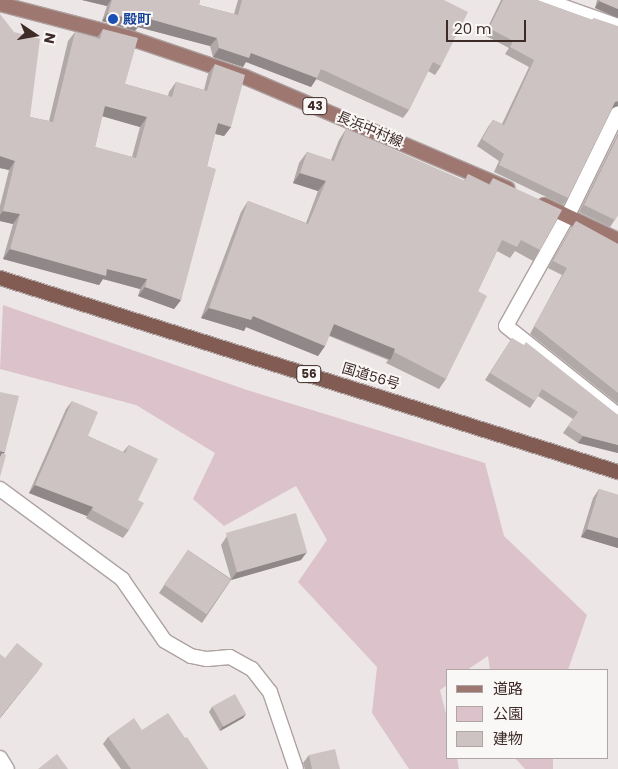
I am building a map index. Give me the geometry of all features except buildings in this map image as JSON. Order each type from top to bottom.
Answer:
[{"type":"highway","name":"国道56号","points":[[0,278],[618,472]]},
{"type":"main road","name":"長浜中村線","points":[[0,4],[126,37],[245,77],[527,197],[618,240]]},
{"type":"street","points":[[545,0],[618,26]]},
{"type":"street","points":[[618,113],[568,215],[506,326],[618,415]]},
{"type":"street","points":[[0,489],[122,579],[165,641],[191,656],[207,659],[230,657],[252,670],[270,692],[296,769]]},
{"type":"street","points":[[0,758],[7,769]]},
{"type":"green space","points":[[3,305],[247,390],[485,463],[504,536],[587,615],[568,669],[490,669],[488,656],[468,669],[446,669],[446,686],[440,690],[446,714],[446,759],[457,759],[459,769],[409,769],[372,713],[377,667],[298,582],[327,540],[296,486],[224,526],[193,499],[215,453],[136,405],[0,369]]},
{"type":"green space","points":[[516,759],[553,759],[553,769],[525,769]]},
{"type":"place","name":"殿町","points":[[113,19]]}]
